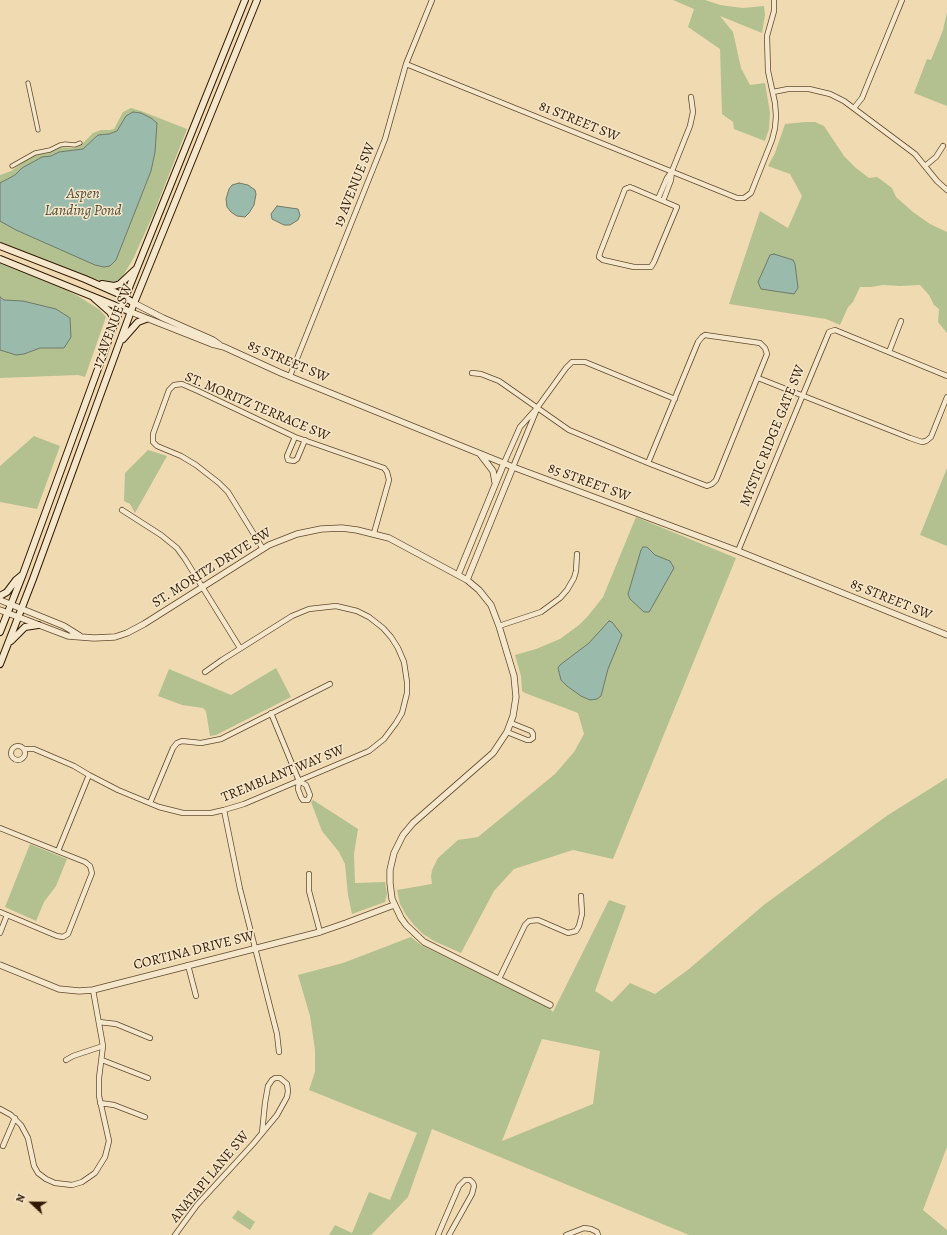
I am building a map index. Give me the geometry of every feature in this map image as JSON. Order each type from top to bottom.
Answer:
[{"type":"main road","name":"17 AVENUE SW","points":[[0,632],[23,574],[114,325],[245,0]]},
{"type":"main road","name":"17 AVENUE SW","points":[[0,664],[22,609],[134,303],[206,127],[254,1]]},
{"type":"main road","points":[[196,124],[206,127]]},
{"type":"main road","points":[[165,199],[175,203]]},
{"type":"main road","name":"85 STREET SW","points":[[0,246],[85,279],[134,303]]},
{"type":"main road","name":"85 STREET SW","points":[[0,259],[131,312]]},
{"type":"main road","points":[[85,279],[107,286],[114,286],[120,284],[137,268]]},
{"type":"main road","points":[[93,297],[110,312],[113,317],[114,325]]},
{"type":"main road","points":[[120,342],[138,322],[146,319]]},
{"type":"main road","points":[[0,596],[7,592],[16,580],[23,574]]},
{"type":"main road","points":[[8,644],[25,627],[38,625]]},
{"type":"street","name":"19 AVENUE SW","points":[[290,376],[385,139],[406,64],[432,0]]},
{"type":"street","points":[[774,0],[774,12],[767,36],[768,71],[773,92],[800,88],[822,91],[841,99],[907,147],[947,190]]},
{"type":"street","points":[[854,108],[862,98],[902,0]]},
{"type":"street","name":"81 STREET SW","points":[[406,64],[737,198],[744,198],[751,193],[772,140],[776,116],[773,92]]},
{"type":"street","points":[[28,84],[38,130]]},
{"type":"street","points":[[661,200],[667,178],[672,171],[693,119],[690,98]]},
{"type":"street","points":[[12,166],[36,153],[50,150],[60,145],[66,144],[75,146],[80,143]]},
{"type":"street","points":[[925,166],[936,158],[943,146]]},
{"type":"street","points":[[630,187],[661,200],[676,207],[651,267],[634,267],[601,260],[599,255],[625,189],[630,187]]},
{"type":"street","name":"85 STREET SW","points":[[134,303],[163,318],[213,340],[224,347],[290,376],[513,467],[738,551],[947,636]]},
{"type":"street","name":"85 STREET SW","points":[[131,312],[212,344],[224,347]]},
{"type":"street","points":[[902,321],[889,352],[947,376]]},
{"type":"street","name":"MYSTIC RIDGE GATE SW","points":[[738,551],[827,335],[831,331],[835,330],[889,352]]},
{"type":"street","points":[[472,373],[481,374],[499,381],[569,430],[703,486],[707,486],[716,480],[758,378],[767,354],[762,344],[705,335],[702,337],[698,342],[648,463]]},
{"type":"street","points":[[458,575],[520,427],[537,408],[572,362],[585,362],[675,399]]},
{"type":"street","points":[[758,378],[922,442],[931,437],[947,397]]},
{"type":"street","name":"ST. MORITZ TERRACE SW","points":[[263,549],[231,498],[219,482],[189,460],[157,446],[154,442],[153,434],[169,390],[172,386],[178,384],[198,391],[295,437],[386,470],[388,480],[374,533]]},
{"type":"street","points":[[467,580],[537,408]]},
{"type":"street","points":[[295,437],[287,456],[288,460],[294,462],[297,459],[305,440]]},
{"type":"street","points":[[478,452],[493,471],[495,484]]},
{"type":"street","points":[[122,510],[161,535],[177,548],[203,587],[240,648]]},
{"type":"street","name":"ST. MORITZ DRIVE SW","points":[[0,600],[64,626],[80,636],[86,638],[105,638],[126,633],[144,624],[263,549],[288,537],[320,529],[342,528],[374,533],[389,538],[467,580],[479,590],[491,606],[499,626],[514,676],[516,687],[515,707],[511,723],[498,748],[413,823],[403,835],[394,853],[390,870],[390,883],[394,905],[406,925],[424,942],[550,1005]]},
{"type":"street","points":[[499,626],[541,612],[560,598],[574,578],[577,554]]},
{"type":"street","name":"TREMBLANT WAY SW","points":[[24,749],[34,749],[74,766],[118,790],[159,807],[184,812],[211,813],[237,807],[369,751],[384,739],[391,731],[402,713],[407,693],[406,676],[402,656],[391,637],[376,622],[357,611],[336,606],[316,608],[292,616],[240,648],[205,672]]},
{"type":"street","name":"ST. MORITZ DRIVE SW","points":[[0,610],[68,636],[80,636]]},
{"type":"street","points":[[150,803],[172,748],[177,743],[182,741],[201,743],[221,738],[330,684]]},
{"type":"street","points":[[271,714],[299,781]]},
{"type":"street","points":[[507,732],[527,740],[533,738],[531,731],[511,723]]},
{"type":"street","points":[[58,851],[89,775]]},
{"type":"street","points":[[224,810],[240,889],[277,1034],[279,1052]]},
{"type":"street","points":[[0,828],[85,862],[90,866],[92,873],[67,935],[60,937],[0,912]]},
{"type":"street","points":[[310,874],[309,890],[320,932]]},
{"type":"street","points":[[499,979],[529,921],[538,920],[568,933],[576,931],[582,914],[581,896]]},
{"type":"street","name":"CORTINA DRIVE SW","points":[[0,965],[59,989],[79,991],[92,990],[320,932],[394,905]]},
{"type":"street","points":[[0,932],[7,915]]},
{"type":"street","points":[[188,965],[196,996]]},
{"type":"street","points":[[0,1109],[15,1118],[21,1124],[28,1138],[32,1160],[38,1173],[46,1179],[55,1184],[72,1184],[82,1182],[95,1173],[105,1157],[108,1147],[108,1135],[100,1103],[99,1078],[103,1046],[92,990]]},
{"type":"street","points":[[99,1022],[116,1024],[150,1038]]},
{"type":"street","points":[[66,1060],[73,1056],[103,1046]]},
{"type":"street","points":[[102,1060],[148,1078]]},
{"type":"street","name":"ANATAPI LANE SW","points":[[175,1235],[197,1205],[262,1133],[277,1115],[287,1097],[287,1084],[280,1078],[275,1078],[272,1080],[268,1086],[262,1133]]},
{"type":"street","points":[[100,1103],[114,1105],[145,1117]]},
{"type":"street","points":[[3,1146],[15,1118]]},
{"type":"street","points":[[438,1235],[459,1186],[465,1180],[470,1180],[474,1186],[472,1194],[449,1235]]},
{"type":"street","points":[[566,1235],[584,1228],[597,1232],[598,1235]]},
{"type":"green space","points":[[673,0],[705,0],[720,5],[743,8],[764,6],[765,15],[762,33],[720,16],[733,32],[741,68],[750,85],[765,83],[770,113],[769,129],[765,141],[734,129],[733,122],[722,114],[720,49],[688,27],[694,9]]},
{"type":"green space","points":[[947,12],[947,106],[914,93],[927,59],[931,60],[943,30]]},
{"type":"green space","name":"Aspen Landing Pond","points":[[131,108],[187,129],[153,215],[133,259],[121,279],[112,283],[82,276],[0,242],[0,175],[11,171],[33,155],[48,153],[59,147],[75,148],[82,144],[93,133],[101,130],[114,129],[123,112]]},
{"type":"green space","points":[[815,122],[824,126],[844,156],[856,168],[869,178],[877,177],[880,179],[892,188],[896,197],[913,212],[930,224],[947,232],[947,333],[938,322],[939,309],[934,305],[929,295],[920,285],[883,285],[860,287],[853,302],[848,307],[840,325],[826,319],[729,304],[760,211],[788,228],[802,196],[790,174],[768,166],[775,153],[785,124]]},
{"type":"green space","points":[[0,262],[56,285],[78,296],[100,310],[106,317],[85,377],[78,375],[0,378]]},
{"type":"green space","points":[[34,436],[60,446],[37,509],[0,502],[0,466]]},
{"type":"green space","points":[[148,450],[167,456],[135,513],[130,504],[124,501],[125,473]]},
{"type":"green space","points":[[947,468],[947,546],[920,535]]},
{"type":"green space","points":[[636,517],[736,558],[613,859],[573,850],[514,869],[494,891],[461,953],[434,941],[423,934],[406,915],[400,904],[397,890],[432,884],[432,870],[438,858],[458,840],[478,837],[555,774],[574,752],[584,734],[578,713],[522,691],[521,676],[515,655],[536,649],[560,639],[579,625],[588,616],[603,597]]},
{"type":"green space","points":[[276,668],[291,697],[216,735],[210,736],[206,711],[203,708],[182,705],[158,696],[169,669],[231,695]]},
{"type":"green space","points":[[947,778],[947,1147],[923,1210],[947,1230],[947,1235],[689,1235],[432,1129],[408,1197],[376,1230],[371,1235],[329,1235],[335,1225],[352,1233],[369,1192],[390,1200],[417,1133],[309,1090],[315,1072],[315,1050],[310,1016],[298,975],[343,963],[411,937],[421,945],[549,1008],[553,1012],[609,900],[626,906],[595,991],[612,1002],[630,983],[655,994],[689,969],[765,904],[888,815]],"holes":[[[542,1039],[600,1051],[593,1104],[502,1141]]]},
{"type":"green space","points":[[313,800],[358,829],[354,854],[355,883],[385,882],[387,894],[385,902],[352,914],[348,895],[345,864],[339,852],[322,831],[311,802]]},
{"type":"green space","points":[[30,844],[67,859],[56,886],[44,902],[36,921],[5,907]]},
{"type":"green space","points":[[238,1210],[255,1222],[250,1230],[232,1218]]},
{"type":"water","name":"Aspen Landing Pond","points":[[133,112],[141,113],[157,123],[155,152],[151,171],[116,260],[110,266],[104,267],[95,265],[16,230],[0,221],[0,183],[42,157],[51,156],[59,152],[83,149],[98,135],[109,134],[117,131],[126,116]]},
{"type":"water","points":[[239,183],[248,185],[255,190],[256,194],[254,205],[245,217],[237,216],[227,207],[226,199],[229,189],[232,185]]},
{"type":"water","points":[[277,206],[298,209],[300,215],[298,220],[290,225],[284,225],[272,219],[271,214]]},
{"type":"water","points":[[774,254],[793,260],[795,264],[798,288],[794,294],[761,289],[758,282],[770,255]]},
{"type":"water","points":[[0,297],[4,300],[23,301],[56,309],[70,318],[71,337],[64,348],[40,348],[24,354],[16,355],[0,350]]},
{"type":"water","points":[[643,547],[647,547],[655,555],[670,561],[674,568],[649,612],[644,612],[630,599],[628,594]]},
{"type":"water","points":[[609,621],[612,622],[622,635],[608,669],[601,696],[597,699],[590,700],[581,696],[561,680],[558,668],[589,643]]}]
